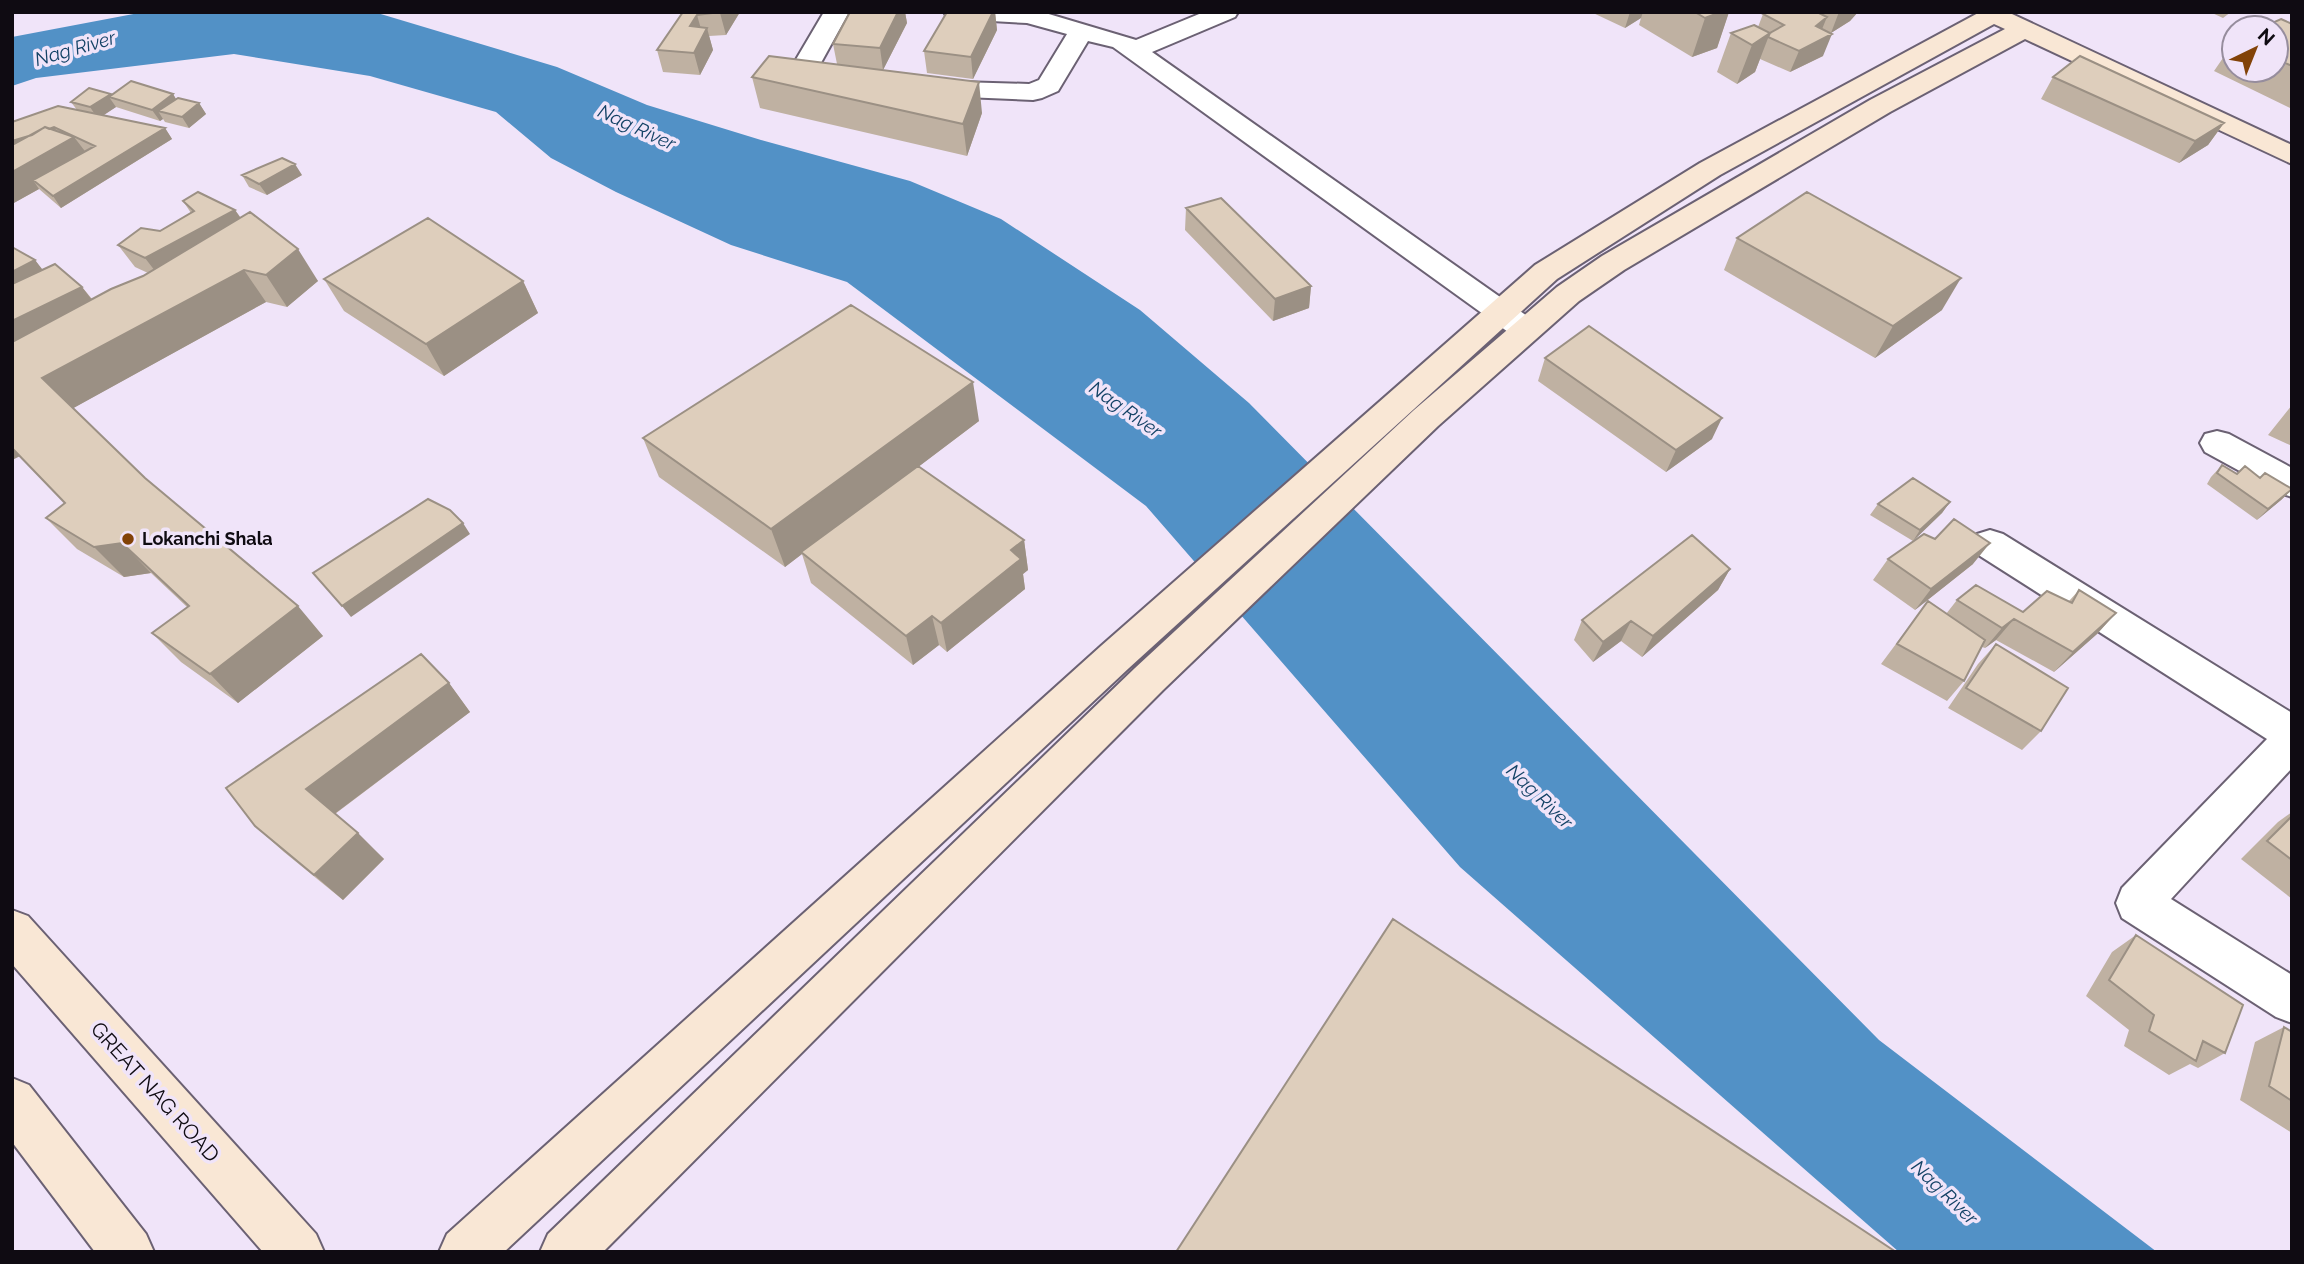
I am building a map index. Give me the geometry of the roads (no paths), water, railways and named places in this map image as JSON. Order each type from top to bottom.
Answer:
[{"type":"street","points":[[837,12],[804,68],[804,74],[814,79],[864,84]]},
{"type":"street","points":[[1133,50],[1226,12]]},
{"type":"street","points":[[465,1252],[1132,668],[1412,411],[1500,312],[1546,272],[1594,239],[1688,183],[1991,13],[2292,156]]},
{"type":"street","points":[[948,20],[1029,14],[1122,42],[1526,330]]},
{"type":"street","points":[[1412,411],[1526,330],[1569,294],[1613,263],[1881,106],[2024,29]]},
{"type":"street","points":[[913,81],[1033,92],[1049,85],[1082,30]]},
{"type":"street","points":[[2217,443],[2292,484]]},
{"type":"street","points":[[1990,544],[2292,734]]},
{"type":"street","points":[[566,1252],[1132,668]]},
{"type":"street","points":[[2292,740],[2138,903],[2292,1001]]},
{"type":"street","name":"GREAT NAG ROAD","points":[[12,931],[298,1252]]},
{"type":"street","points":[[12,1102],[108,1240]]},
{"type":"water","name":"Nag River","points":[[144,12],[374,12],[557,67],[647,105],[910,181],[1001,219],[1140,310],[1249,403],[1879,1040],[2157,1252],[1899,1252],[1460,867],[1146,506],[847,282],[731,245],[616,192],[551,158],[496,112],[370,76],[234,54],[36,78],[12,86],[12,37]]},
{"type":"place","name":"Lokanchi Shala","points":[[128,539]]}]
